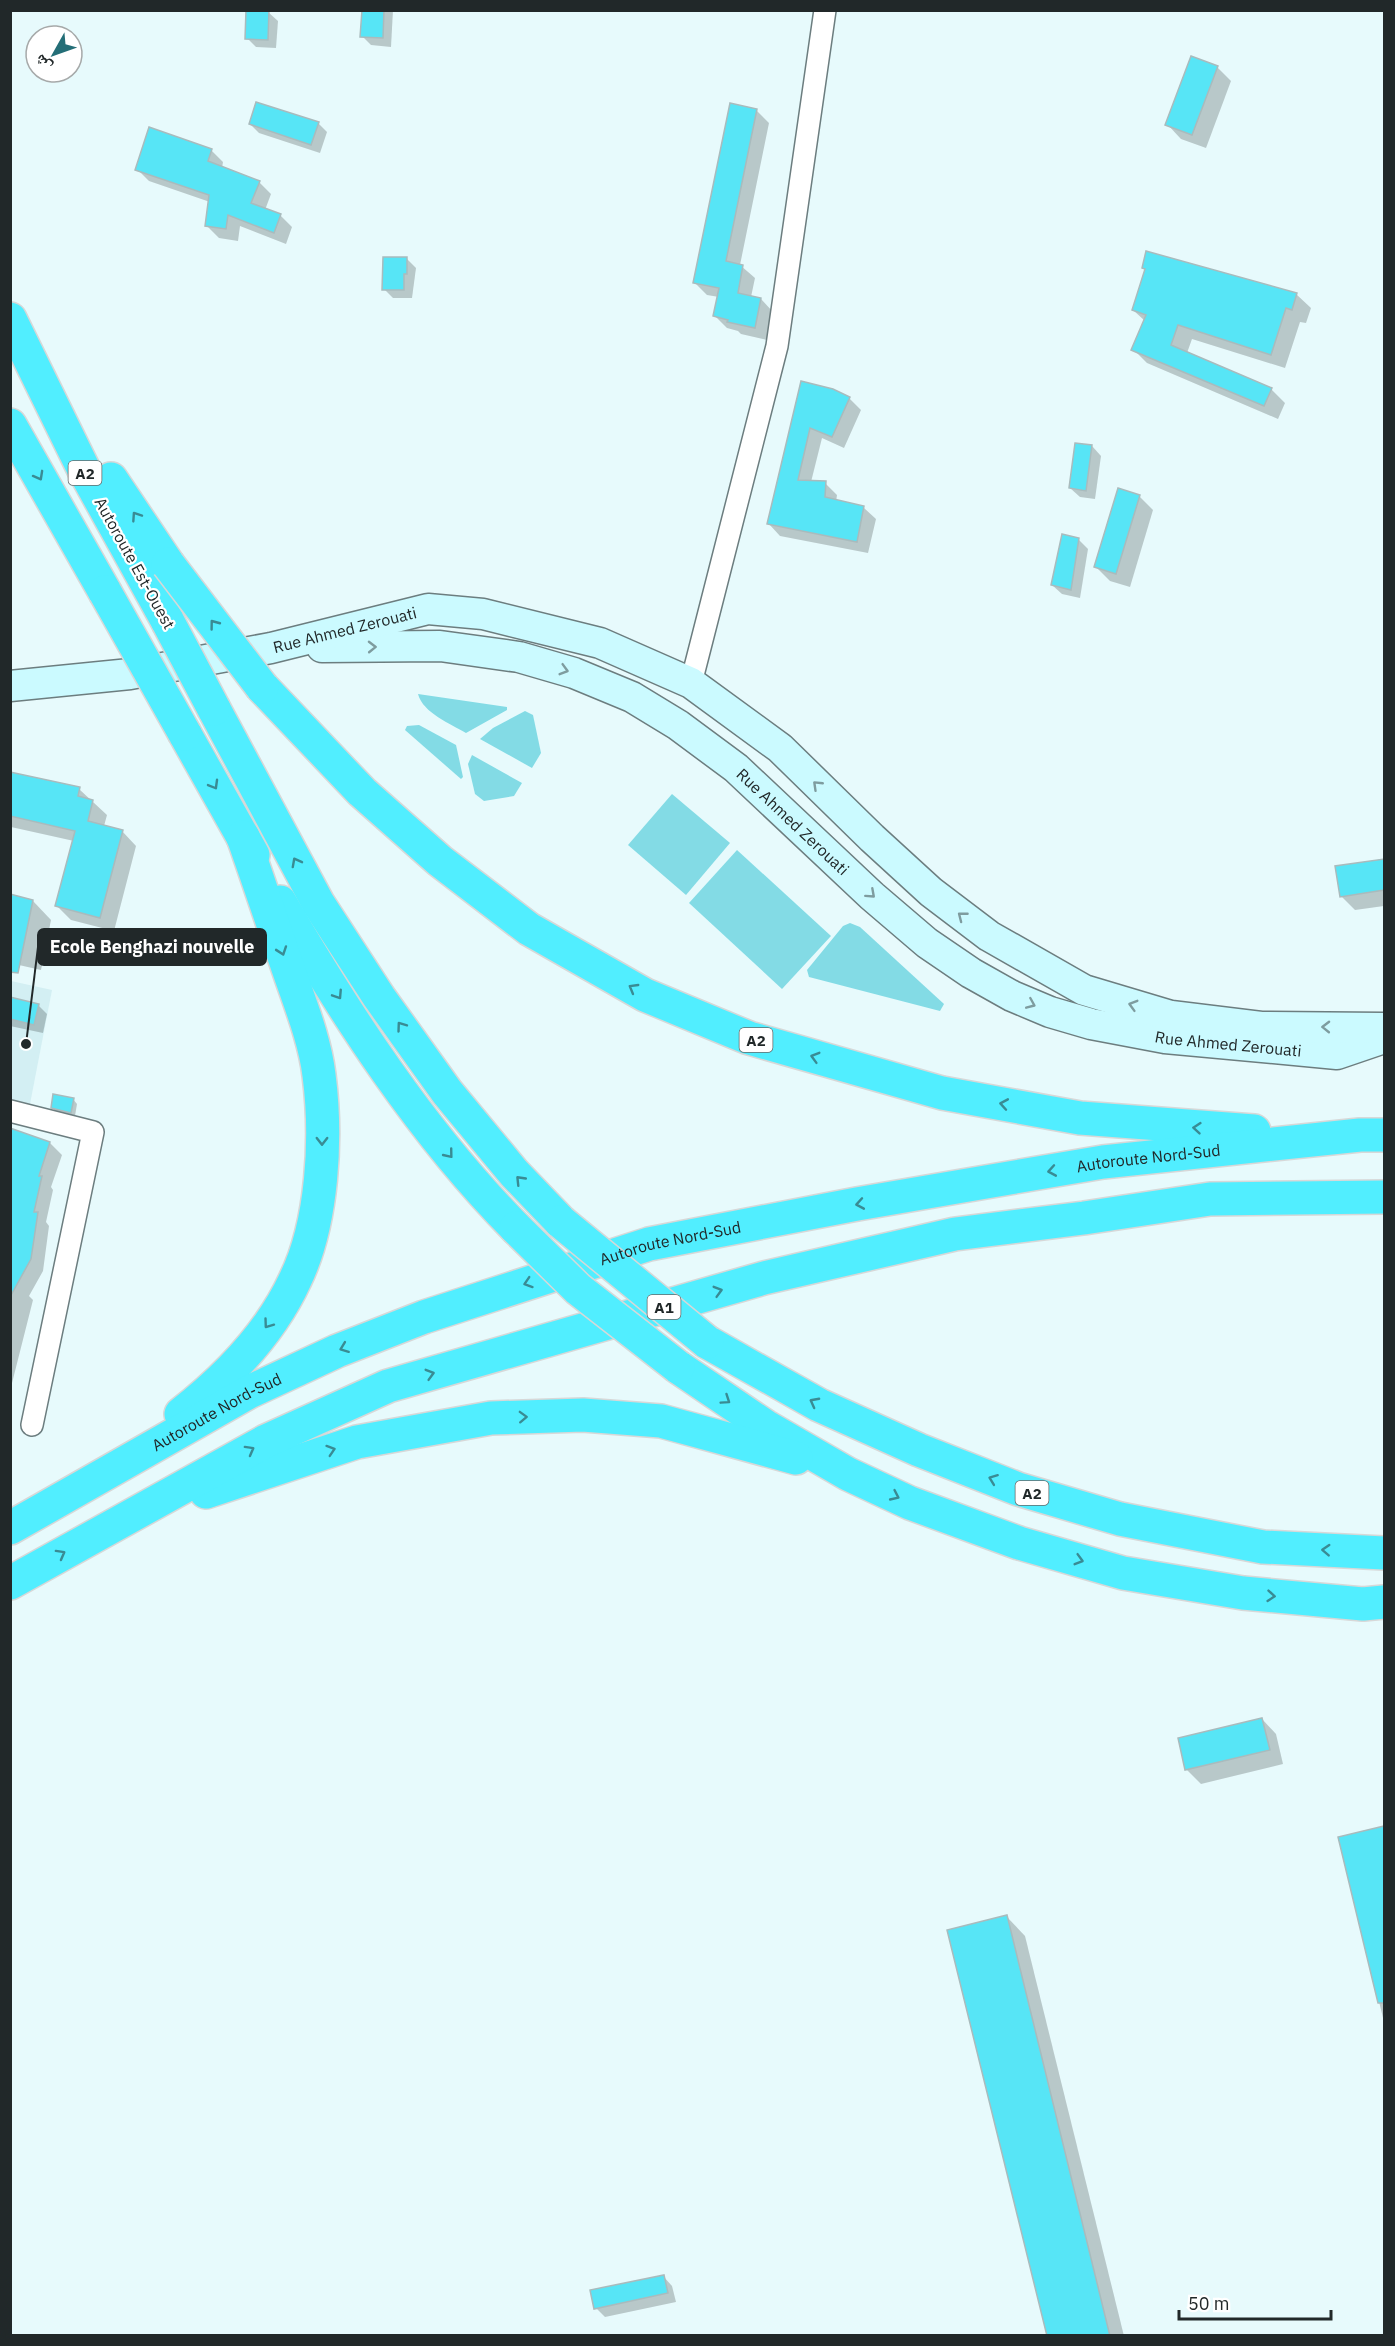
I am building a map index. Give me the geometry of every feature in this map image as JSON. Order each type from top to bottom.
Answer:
[{"type":"highway","name":"A2","points":[[10,318],[168,564],[262,687],[362,792],[440,861],[529,929],[645,995],[749,1038],[942,1094],[1080,1118],[1232,1131],[1372,1135]]},
{"type":"highway","name":"Autoroute Est-Ouest","points":[[10,318],[84,470],[318,903],[379,997],[447,1092],[514,1173],[561,1222],[707,1342],[819,1405],[919,1450],[1018,1489],[1120,1519],[1263,1547],[1384,1553]]},
{"type":"highway","name":"A2","points":[[10,425],[243,837]]},
{"type":"highway","points":[[243,837],[302,939],[372,1047],[434,1135],[478,1190],[579,1289],[678,1367],[765,1426],[848,1474],[910,1503],[1019,1543],[1123,1573],[1243,1593],[1364,1604],[1384,1602]]},
{"type":"highway","points":[[113,1470],[195,1403],[234,1367],[270,1322],[296,1280],[310,1235],[322,1177],[319,1074],[304,1014],[243,837]]},
{"type":"highway","name":"Autoroute Nord-Sud","points":[[10,1528],[249,1392],[336,1351],[424,1317],[649,1244],[857,1204],[1103,1162],[1372,1135]]},
{"type":"highway","name":"A1","points":[[10,1583],[266,1441],[388,1386],[764,1278],[955,1234],[1210,1199],[1378,1199]]},
{"type":"highway","points":[[117,1523],[357,1442],[491,1418],[583,1415],[661,1420],[848,1474]]},
{"type":"main road","name":"Rue Ahmed Zerouati","points":[[272,648],[428,609],[483,614],[600,643],[691,683],[780,748],[931,892],[989,936],[1084,990],[1171,1016],[1261,1027],[1384,1028]]},
{"type":"main road","name":"Rue Ahmed Zerouati","points":[[272,648],[440,646],[519,657],[574,673],[632,697],[678,725],[736,768],[837,863],[927,943],[971,973],[1012,996],[1050,1012],[1090,1024],[1165,1038],[1337,1054],[1384,1038]]},
{"type":"main road","points":[[10,686],[130,674],[272,648]]},
{"type":"street","points":[[691,683],[777,346],[825,10]]},
{"type":"street","points":[[10,1111],[93,1132],[32,1425]]},
{"type":"shaded area","points":[[418,694],[507,707],[507,710],[466,733],[431,712]]},
{"type":"shaded area","points":[[525,711],[533,715],[541,753],[532,768],[480,739],[493,728]]},
{"type":"shaded area","points":[[419,725],[456,745],[463,777],[461,779],[405,730],[407,726]]},
{"type":"shaded area","points":[[472,755],[522,783],[514,796],[484,801],[475,794],[468,764]]},
{"type":"shaded area","points":[[672,794],[730,843],[686,895],[628,845]]},
{"type":"shaded area","points":[[737,850],[831,936],[782,989],[689,903]]},
{"type":"shaded area","points":[[850,923],[860,927],[944,1004],[940,1011],[809,977],[807,970],[843,926]]},
{"type":"shaded area","points":[[11,981],[52,990],[30,1104],[11,1099]]},
{"type":"building","points":[[246,10],[269,10],[268,40],[245,39]]},
{"type":"building","points":[[362,10],[384,10],[383,38],[360,37]]},
{"type":"building","points":[[1191,56],[1218,66],[1192,135],[1165,125]]},
{"type":"building","points":[[256,102],[319,122],[311,145],[249,124]]},
{"type":"building","points":[[730,103],[757,109],[726,261],[743,265],[738,293],[761,298],[755,328],[727,322],[728,320],[713,316],[719,288],[693,283]]},
{"type":"building","points":[[149,127],[212,149],[208,161],[260,181],[251,203],[281,214],[274,233],[228,215],[226,229],[205,226],[209,195],[135,170]]},
{"type":"building","points":[[1146,251],[1297,293],[1292,310],[1286,308],[1271,355],[1178,325],[1171,345],[1272,388],[1264,406],[1131,350],[1146,315],[1132,310],[1145,269],[1142,268]]},
{"type":"building","points":[[383,257],[407,257],[404,290],[382,290]]},
{"type":"building","points":[[801,381],[833,389],[850,397],[832,437],[810,428],[798,480],[826,481],[825,497],[864,506],[857,542],[767,524]]},
{"type":"building","points":[[1075,443],[1092,445],[1086,491],[1069,488]]},
{"type":"building","points":[[1118,488],[1140,495],[1116,574],[1094,567]]},
{"type":"building","points":[[1062,534],[1079,538],[1071,590],[1051,585]]},
{"type":"building","points":[[10,772],[80,787],[78,796],[93,800],[88,821],[123,830],[100,918],[55,906],[75,831],[10,816]]},
{"type":"building","points":[[1384,859],[1384,890],[1340,897],[1335,866]]},
{"type":"building","points":[[10,894],[33,900],[18,973],[10,972]]},
{"type":"building","points":[[10,997],[39,1004],[34,1025],[10,1019]]},
{"type":"building","points":[[53,1094],[74,1098],[71,1113],[51,1108]]},
{"type":"building","points":[[10,1128],[50,1142],[39,1176],[42,1176],[34,1212],[38,1212],[31,1259],[10,1297]]},
{"type":"building","points":[[1262,1718],[1270,1750],[1185,1770],[1178,1738]]},
{"type":"building","points":[[1384,1826],[1384,2003],[1378,2003],[1338,1837]]},
{"type":"building","points":[[1007,1915],[1110,2336],[1047,2336],[947,1930]]},
{"type":"building","points":[[664,2275],[668,2293],[594,2309],[590,2290]]},
{"type":"place","name":"Ecole Benghazi nouvelle","points":[[26,1044]]}]
